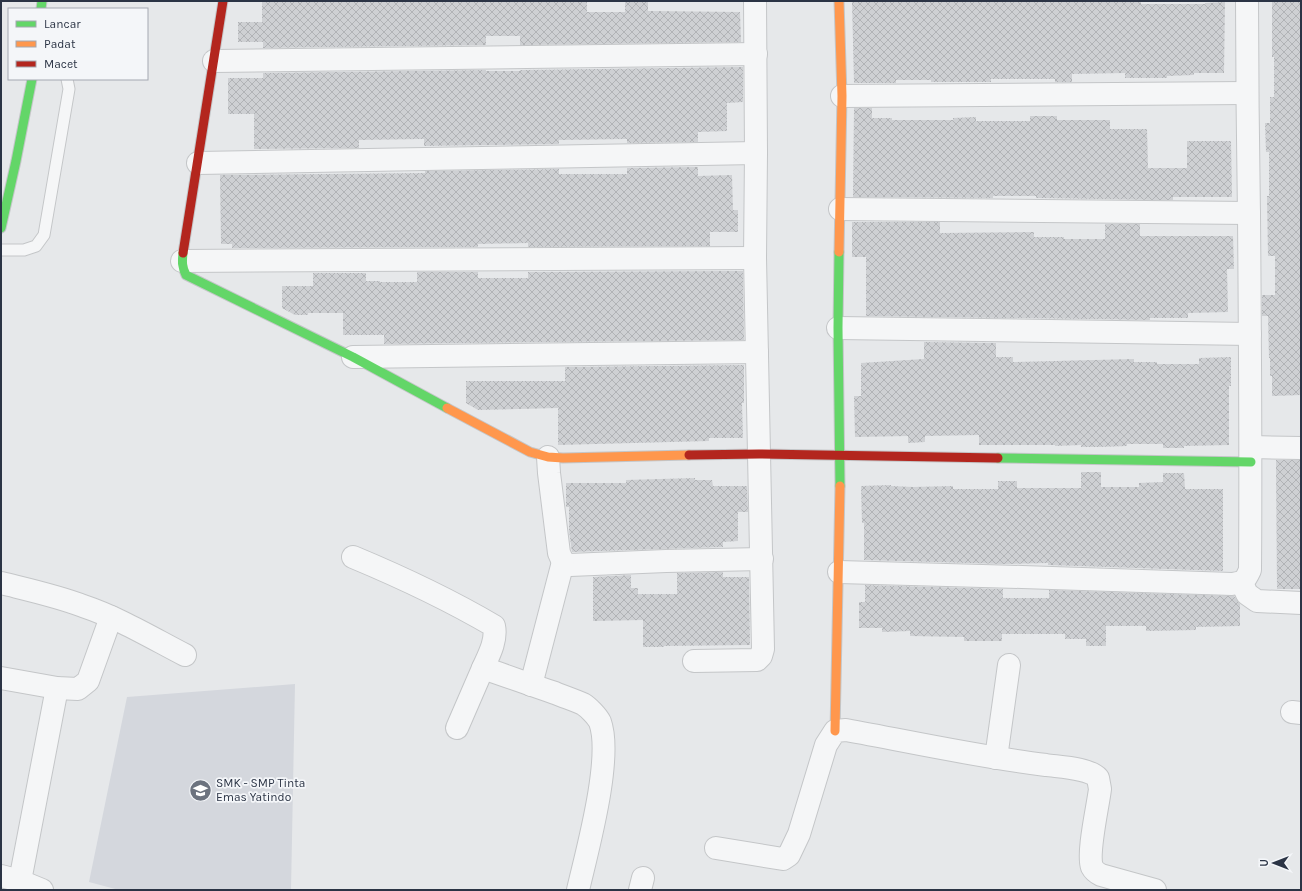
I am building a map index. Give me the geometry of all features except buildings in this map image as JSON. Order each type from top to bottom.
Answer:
[{"type":"street","points":[[223,1],[182,261],[183,269],[186,275],[352,357],[530,452],[548,457],[563,458],[759,454],[1251,454],[1301,448]]},
{"type":"street","points":[[694,661],[757,660],[762,656],[763,649],[755,258],[756,54],[754,1]]},
{"type":"street","points":[[716,848],[783,859],[789,855],[799,834],[826,745],[835,731],[839,572],[840,455],[838,328],[842,96],[839,1]]},
{"type":"street","points":[[839,572],[1232,584],[1242,583],[1246,579],[1250,570],[1251,454],[1249,213],[1246,93],[1247,1]]},
{"type":"street","points":[[214,61],[756,54]]},
{"type":"street","points":[[1,228],[32,80]]},
{"type":"street","points":[[842,96],[1246,93]]},
{"type":"street","points":[[198,163],[756,153]]},
{"type":"street","points":[[840,208],[1249,213]]},
{"type":"street","points":[[182,261],[755,258]]},
{"type":"street","points":[[838,328],[1250,334]]},
{"type":"street","points":[[352,357],[757,352]]},
{"type":"street","points":[[531,684],[563,562],[559,553],[548,457]]},
{"type":"street","points":[[352,557],[410,581],[456,604],[494,626],[495,634],[493,643],[457,728]]},
{"type":"street","points":[[563,562],[570,565],[762,559]]},
{"type":"street","points":[[1,583],[53,596],[84,606],[111,617],[185,655]]},
{"type":"street","points":[[1242,583],[1247,594],[1257,601],[1301,603]]},
{"type":"street","points":[[1,678],[58,688],[78,689],[88,681],[111,617]]},
{"type":"street","points":[[996,758],[1009,665]]},
{"type":"street","points":[[483,668],[531,684],[584,705],[599,721],[603,735],[603,756],[596,806],[578,890]]},
{"type":"street","points":[[42,890],[11,878],[58,688]]},
{"type":"street","points":[[835,731],[846,730],[1007,760],[1067,768],[1096,775],[1100,782],[1100,789],[1091,854],[1092,867],[1095,872],[1101,875],[1155,890]]},
{"type":"lane","points":[[1,250],[24,250],[36,246],[44,235],[69,89],[67,80]]},
{"type":"shaded area","name":"SMK - SMP Tinta Emas Yatindo","points":[[295,684],[291,890],[119,890],[89,882],[127,697]]},
{"type":"traffic: fast","points":[[41,8],[42,1]]},
{"type":"traffic: fast","points":[[1,228],[32,80]]},
{"type":"traffic: fast","points":[[839,252],[838,328],[840,486]]},
{"type":"traffic: fast","points":[[183,253],[182,259],[186,275],[353,357],[447,408]]},
{"type":"traffic: fast","points":[[998,458],[1251,462]]},
{"type":"traffic: slow","points":[[839,1],[842,96],[839,252]]},
{"type":"traffic: slow","points":[[447,408],[530,452],[548,457],[563,458],[689,455]]},
{"type":"traffic: slow","points":[[835,731],[840,486]]},
{"type":"traffic: jam","points":[[183,253],[223,1]]},
{"type":"traffic: jam","points":[[689,455],[759,454],[998,458]]},
{"type":"place","name":"SMK - SMP Tinta Emas Yatindo","points":[[200,790]]}]
